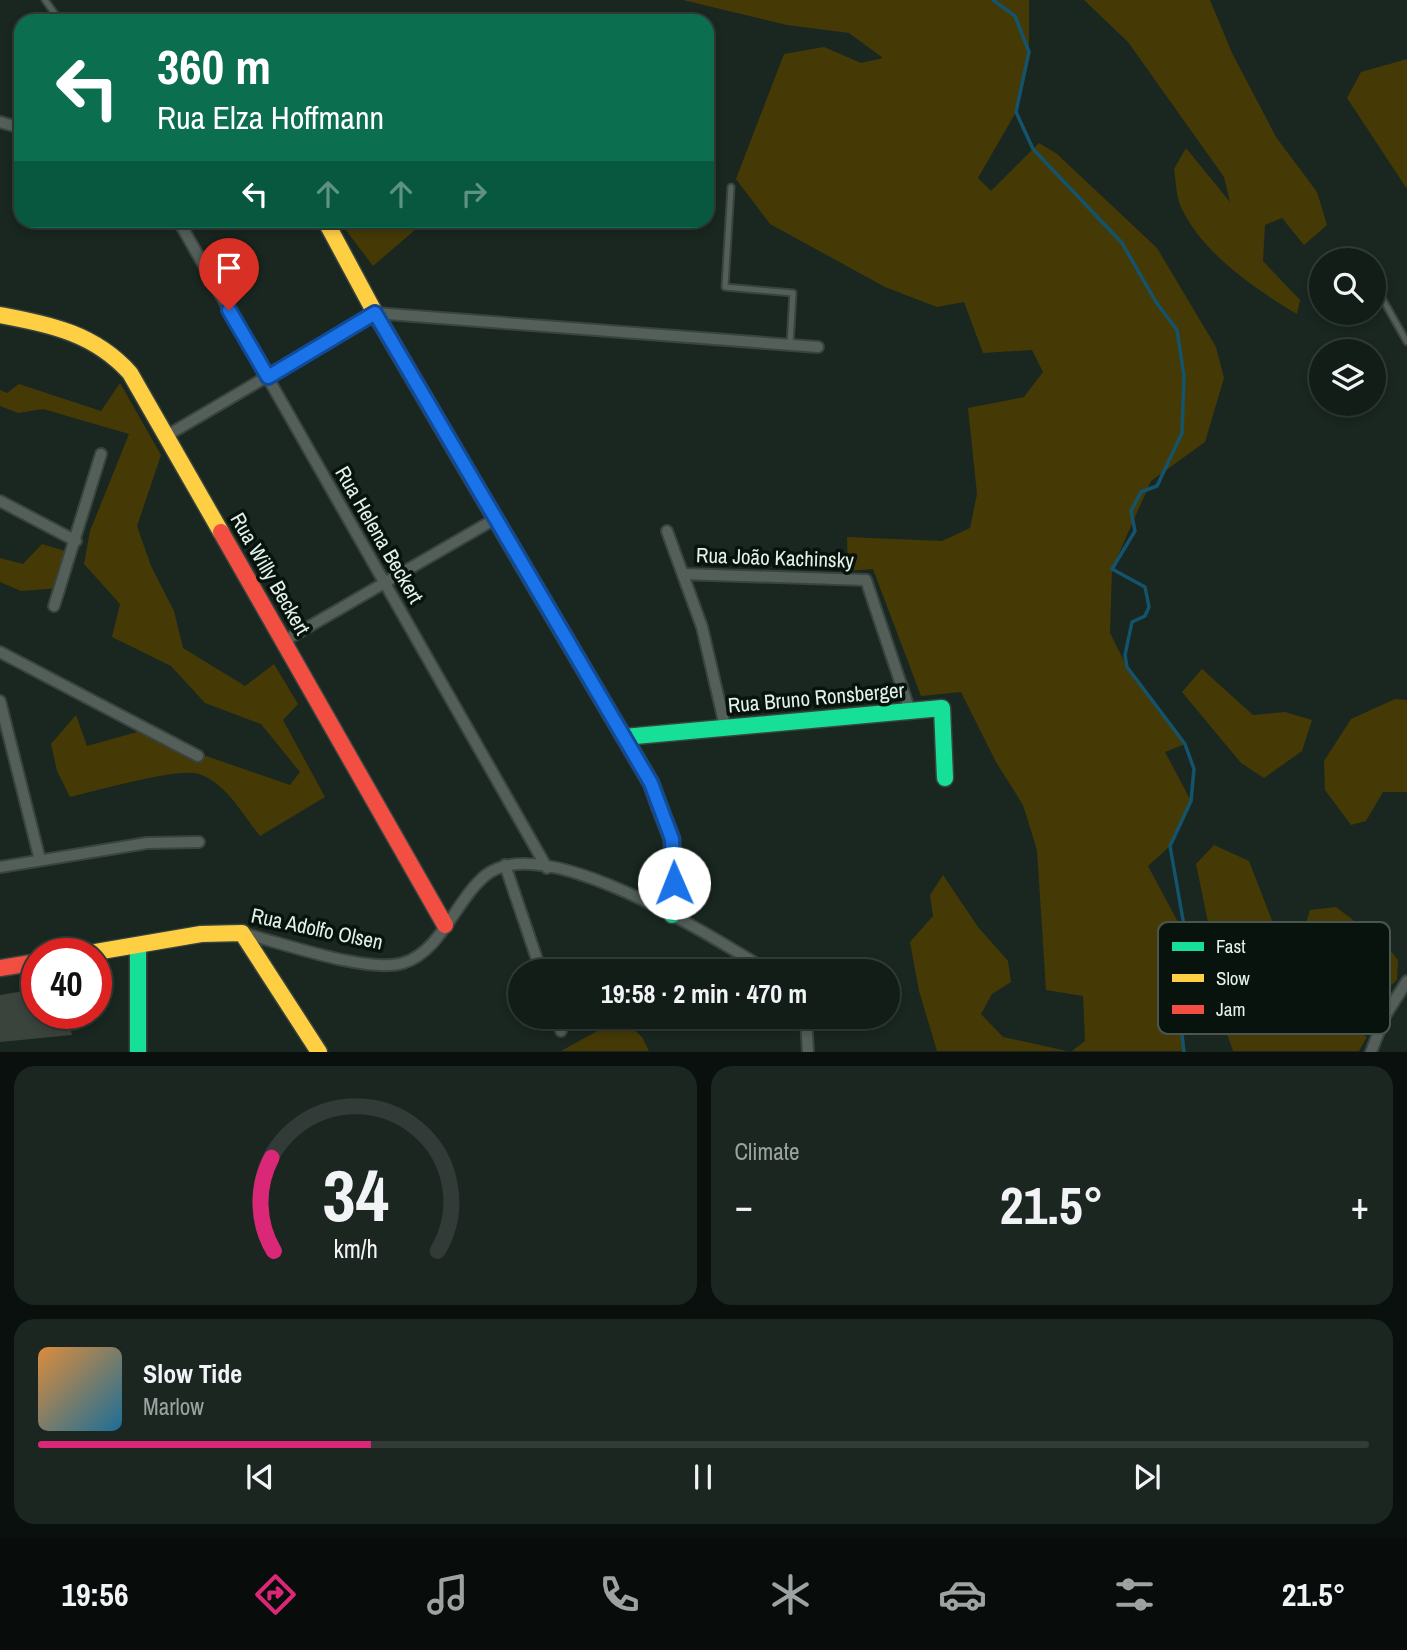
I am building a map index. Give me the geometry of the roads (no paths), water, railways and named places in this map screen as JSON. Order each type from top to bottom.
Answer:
[{"type":"street","name":"Rua Helena Beckert","points":[[183,228],[547,868]]},
{"type":"street","points":[[329,228],[375,313],[651,783],[668,822],[674,863],[672,915]]},
{"type":"street","points":[[166,436],[375,313],[818,347]]},
{"type":"street","name":"Rua Willy Beckert","points":[[0,315],[68,330],[98,341],[130,373],[445,925]]},
{"type":"street","points":[[54,606],[101,454]]},
{"type":"street","points":[[0,501],[76,541]]},
{"type":"street","points":[[285,641],[495,519]]},
{"type":"street","points":[[667,531],[702,627],[725,726]]},
{"type":"street","name":"Rua João Kachinsky","points":[[682,574],[866,580],[910,711]]},
{"type":"street","points":[[0,652],[198,756]]},
{"type":"street","points":[[0,701],[5,736],[40,860]]},
{"type":"street","name":"Rua Bruno Ronsberger","points":[[624,737],[942,708],[945,778]]},
{"type":"street","points":[[0,867],[156,842],[199,842]]},
{"type":"street","points":[[537,959],[505,865],[547,868],[606,882],[672,915],[747,959]]},
{"type":"street","name":"Rua Adolfo Olsen","points":[[112,949],[209,933],[242,933],[369,964],[393,965],[413,959],[445,925],[484,876],[505,865]]},
{"type":"street","points":[[242,933],[319,1052]]},
{"type":"street","points":[[138,945],[138,1052]]},
{"type":"street","points":[[0,968],[21,965]]},
{"type":"street","points":[[1390,1008],[1407,981]]},
{"type":"street","points":[[807,1029],[808,1052]]},
{"type":"street","points":[[1371,1052],[1378,1034]]},
{"type":"lane","points":[[731,187],[725,287],[793,293],[790,345]]},
{"type":"lane","points":[[1386,305],[1407,342]]},
{"type":"waterway","points":[[993,0],[1015,16],[1029,52],[1016,112],[1033,149],[1122,243],[1156,302],[1177,330],[1184,376],[1182,433],[1157,486],[1141,492],[1131,511],[1135,531],[1112,569],[1145,587],[1149,607],[1145,616],[1132,622],[1125,655],[1127,667],[1185,744],[1194,769],[1191,801],[1170,846],[1183,922]]},
{"type":"waterway","points":[[1181,1034],[1184,1052]]}]
